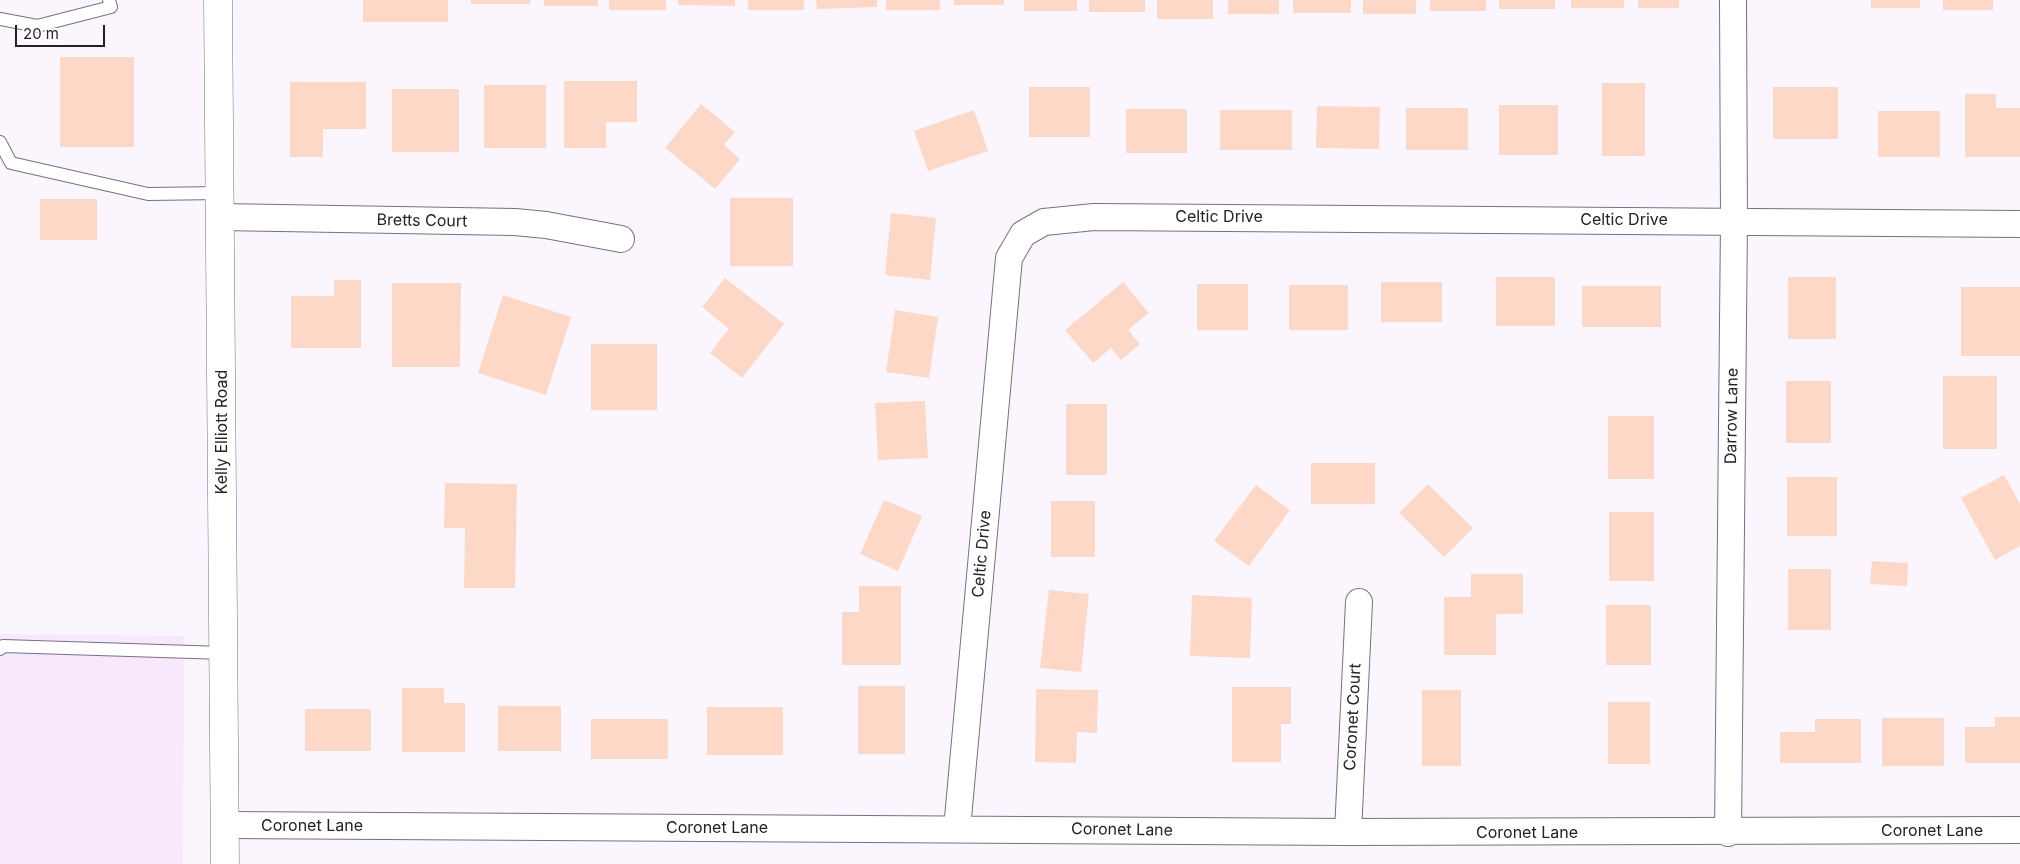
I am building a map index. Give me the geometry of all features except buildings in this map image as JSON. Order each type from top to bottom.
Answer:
[{"type":"street","name":"Kelly Elliott Road","points":[[218,0],[225,864]]},
{"type":"street","name":"Darrow Lane","points":[[1728,833],[1734,220],[1733,0]]},
{"type":"street","name":"Bretts Court","points":[[220,205],[515,222],[546,225],[621,239]]},
{"type":"street","name":"Celtic Drive","points":[[957,829],[1009,258],[1023,234],[1044,222],[1094,217],[1734,220],[2020,224]]},
{"type":"street","name":"Coronet Court","points":[[1348,832],[1359,602]]},
{"type":"street","name":"Coronet Lane","points":[[225,825],[1348,832],[1728,833],[2020,830]]},
{"type":"lane","points":[[0,18],[38,26],[112,7],[110,0]]},
{"type":"lane","points":[[0,142],[11,163],[148,194],[220,205]]},
{"type":"lane","points":[[0,649],[3,646],[224,653]]},
{"type":"shaded area","points":[[0,634],[184,636],[183,864],[0,864]]}]
